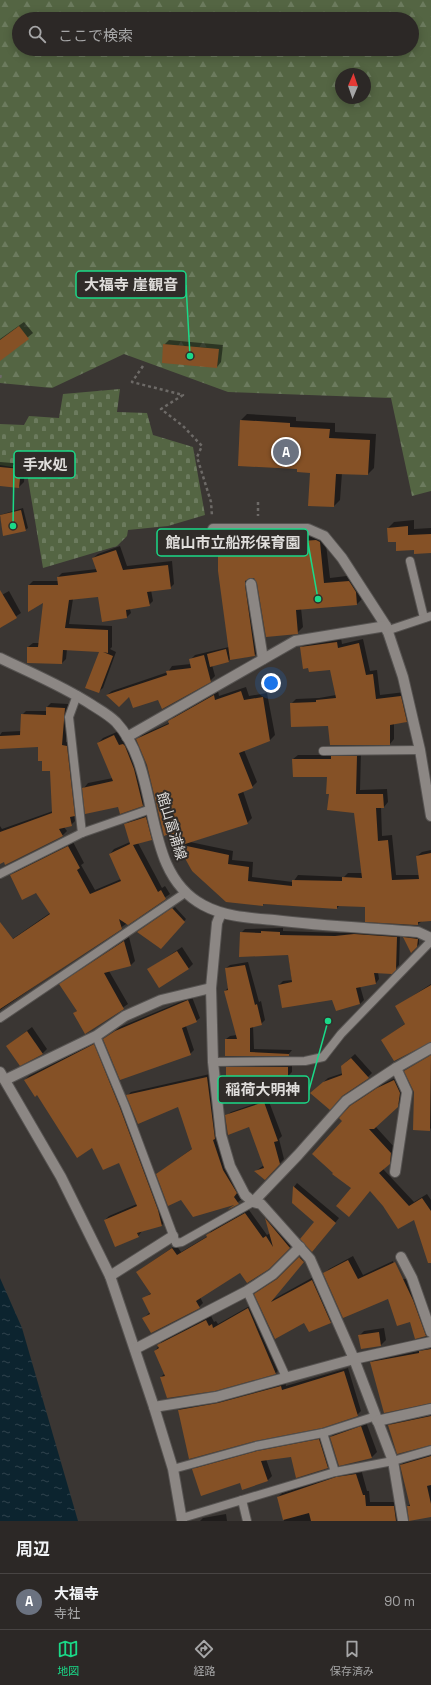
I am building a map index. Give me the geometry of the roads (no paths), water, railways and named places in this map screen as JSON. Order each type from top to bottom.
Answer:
[{"type":"street","points":[[213,529],[308,529],[324,536],[342,558],[386,629],[404,676],[429,793],[431,816]]},
{"type":"street","points":[[251,584],[263,659]]},
{"type":"street","points":[[127,737],[295,641],[386,629]]},
{"type":"street","name":"館山富浦線","points":[[0,658],[77,695],[116,722],[127,737],[137,756],[162,853],[173,876],[185,893],[203,905],[221,913],[314,925],[418,932],[431,938]]},
{"type":"street","points":[[221,913],[217,923],[211,988],[213,1062],[220,1135],[230,1166],[245,1195],[253,1202],[261,1204],[310,1259],[354,1359],[392,1460],[403,1521]]},
{"type":"street","points":[[182,1520],[173,1469],[110,1276],[61,1177],[2,1076],[96,1036],[125,1016],[160,1000],[211,988]]},
{"type":"street","points":[[253,1202],[346,1102],[396,1068],[431,1048]]},
{"type":"street","points":[[395,1172],[407,1092],[396,1068]]},
{"type":"street","points":[[110,1276],[173,1236]]},
{"type":"street","points":[[135,1349],[247,1291],[273,1274],[300,1247]]},
{"type":"street","points":[[401,1257],[412,1278],[431,1332]]},
{"type":"street","points":[[154,1407],[216,1397],[354,1359],[431,1342]]},
{"type":"street","points":[[377,1418],[431,1409]]},
{"type":"lane","points":[[386,629],[428,617],[410,561]]},
{"type":"lane","points":[[77,695],[69,716],[82,833]]},
{"type":"lane","points":[[323,751],[420,750]]},
{"type":"lane","points":[[0,874],[82,833],[151,809]]},
{"type":"lane","points":[[0,1018],[185,893]]},
{"type":"lane","points":[[213,1062],[305,1061],[323,1057],[341,1034],[431,941]]},
{"type":"lane","points":[[96,1036],[125,1106],[176,1243],[182,1242],[253,1202]]},
{"type":"lane","points":[[247,1291],[286,1378]]},
{"type":"lane","points":[[173,1469],[256,1446],[324,1432],[377,1418]]},
{"type":"lane","points":[[324,1432],[335,1472]]},
{"type":"lane","points":[[182,1520],[335,1472],[431,1450]]},
{"type":"lane","points":[[242,1500],[247,1521]]},
{"type":"water","points":[[0,1278],[22,1328],[78,1521],[0,1521]]},
{"type":"place","name":"大福寺 崖観音","points":[[190,356]]},
{"type":"place","name":"大福寺","points":[[286,452]]},
{"type":"place","name":"手水処","points":[[13,526]]},
{"type":"place","name":"館山市立船形保育園","points":[[318,599]]},
{"type":"place","name":"稲荷大明神","points":[[328,1021]]}]
